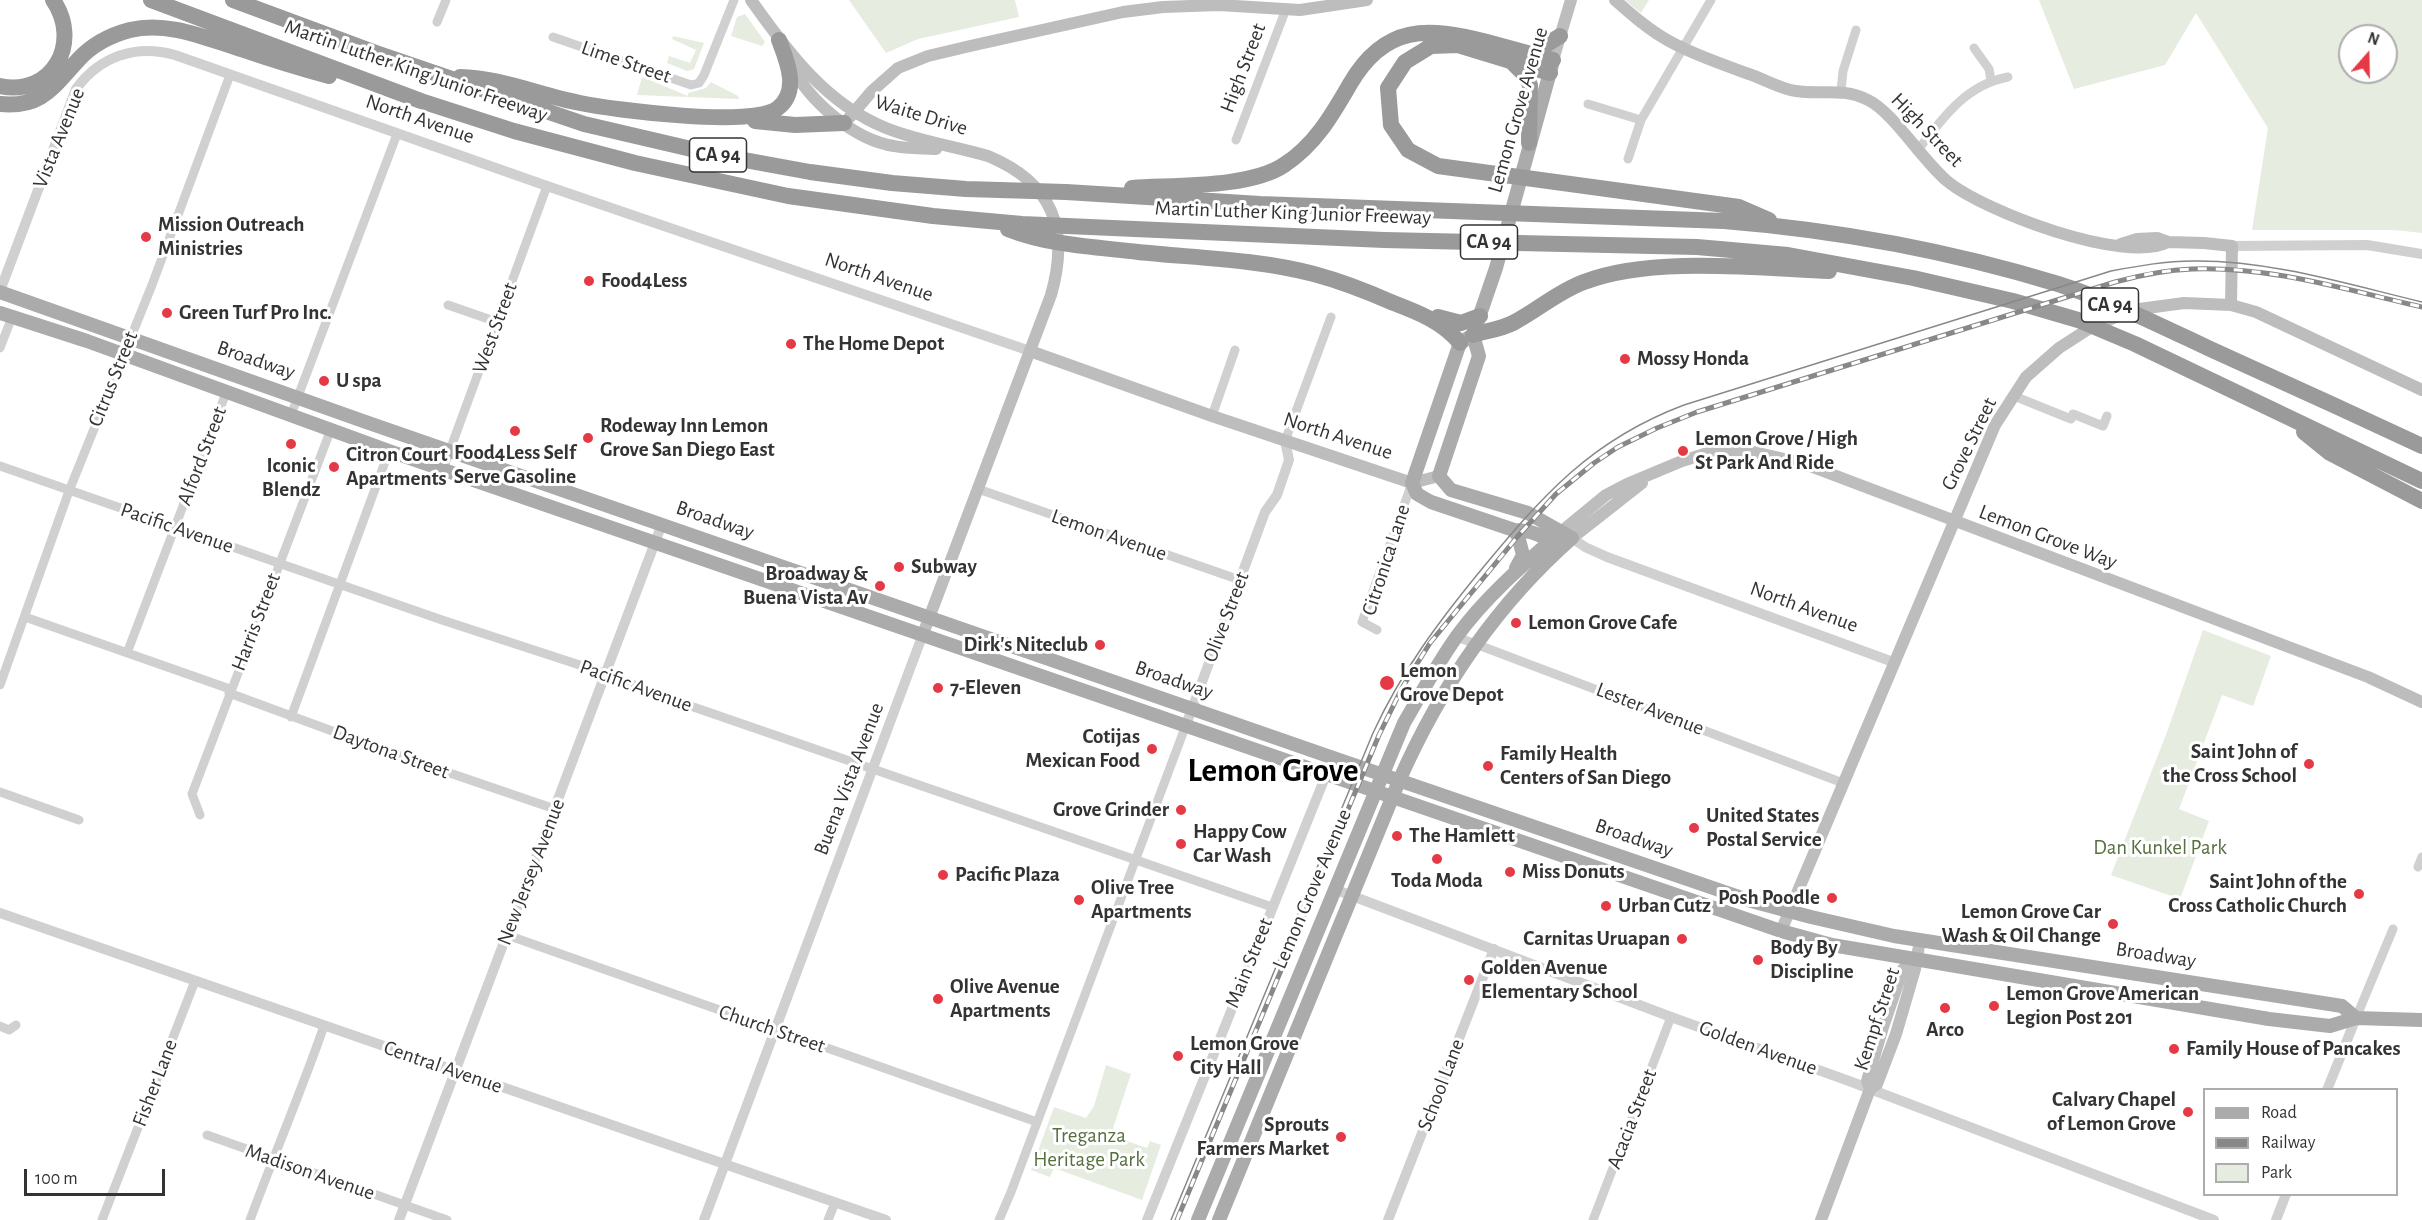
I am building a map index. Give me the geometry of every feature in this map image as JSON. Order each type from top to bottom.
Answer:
[{"type":"highway","points":[[0,86],[29,86],[49,75],[55,67],[64,48],[65,37],[62,15],[52,0]]},
{"type":"highway","name":"Martin Luther King Junior Freeway","points":[[151,0],[374,83],[514,131],[635,163],[788,196],[988,221],[1023,230],[1087,227],[1384,240],[1697,247],[1788,255],[1890,274],[2013,301],[2078,320],[2274,409],[2422,481]]},
{"type":"highway","name":"Martin Luther King Junior Freeway","points":[[233,0],[376,54],[584,124],[717,155],[810,172],[892,183],[1260,204],[1724,221],[1787,227],[1887,242],[1986,264],[2059,284],[2138,315],[2419,444]]},
{"type":"highway","points":[[265,0],[376,54]]},
{"type":"highway","points":[[0,104],[26,104],[46,94],[57,86],[79,59],[102,41],[125,32],[148,27],[182,31],[305,70],[348,81],[374,83]]},
{"type":"highway","points":[[1066,192],[1240,180],[1283,166],[1304,150],[1326,124],[1356,73],[1374,53],[1393,40],[1412,33],[1449,33],[1531,54],[1552,66]]},
{"type":"highway","points":[[1531,54],[1560,36]]},
{"type":"highway","points":[[721,117],[751,117],[766,114],[778,109],[785,101],[789,91],[790,77],[788,62],[779,40]]},
{"type":"highway","points":[[1552,66],[1510,61],[1458,45],[1431,46],[1405,62],[1388,88],[1391,125],[1408,150],[1438,166],[1739,207],[1787,227]]},
{"type":"highway","points":[[1510,61],[1525,75],[1530,85],[1529,143]]},
{"type":"highway","points":[[443,76],[484,78],[581,104],[621,110],[795,125],[849,118]]},
{"type":"highway","points":[[1023,230],[1091,246],[1280,266],[1343,282],[1425,316],[1467,339],[1512,324],[1552,296],[1585,281],[1628,270],[1670,267],[1890,274]]},
{"type":"highway","points":[[1425,316],[1434,316],[1457,323],[1465,323],[1480,316]]},
{"type":"highway","points":[[2274,409],[2330,453],[2422,501]]},
{"type":"main road","name":"Waite Drive","points":[[751,0],[779,40],[810,77],[849,118],[878,142],[893,146],[973,152],[1003,162],[1020,172],[1050,205],[1056,220],[1060,252],[1055,281],[1030,351]]},
{"type":"main road","name":"High Street","points":[[849,118],[885,78],[898,68],[928,56],[1123,12],[1163,7],[1219,5],[1300,9],[1367,0]]},
{"type":"main road","name":"Lemon Grove Avenue","points":[[1412,483],[1444,387],[1480,316],[1496,268],[1529,143],[1571,0]]},
{"type":"main road","name":"High Street","points":[[1615,0],[1645,26],[1684,49],[1795,91],[1842,91],[1870,101],[1884,112],[1917,151],[1947,181],[1974,198],[2077,239],[2136,249],[2159,247],[2168,242],[2232,246]]},
{"type":"main road","points":[[2231,305],[2232,246]]},
{"type":"main road","name":"Broadway","points":[[0,291],[450,451],[1399,781],[1789,912],[1920,939],[2342,1006],[2356,1018]]},
{"type":"main road","name":"Grove Street","points":[[1781,931],[1995,425],[2026,377],[2059,348],[2091,328],[2132,310],[2184,303],[2231,305],[2290,326],[2422,390]]},
{"type":"main road","name":"Broadway","points":[[6,315],[123,354],[443,470],[1781,931],[1832,945],[2269,1018],[2330,1026],[2356,1018],[2422,1020]]},
{"type":"main road","name":"Lemon Grove Avenue","points":[[1439,476],[1479,356],[1467,339]]},
{"type":"main road","name":"North Avenue","points":[[1030,351],[1212,416],[1412,483],[1417,494],[1431,502],[1514,530],[1524,530],[1561,540]]},
{"type":"main road","name":"Buena Vista Avenue","points":[[923,634],[1030,351]]},
{"type":"main road","points":[[1444,387],[1462,406]]},
{"type":"main road","name":"Lemon Grove Way","points":[[1654,473],[1714,451],[1745,450],[1802,463],[2368,677],[2420,699]]},
{"type":"main road","name":"Lemon Grove Avenue","points":[[1218,1220],[1399,781],[1431,716],[1475,643],[1561,540],[1606,495],[1654,473]]},
{"type":"main road","name":"North Avenue","points":[[1439,476],[1451,490],[1528,513],[1561,540]]},
{"type":"main road","points":[[1412,483],[1439,476]]},
{"type":"main road","points":[[1505,581],[1523,555],[1514,530]]},
{"type":"main road","name":"Lemon Grove Avenue","points":[[1198,1220],[1404,723],[1457,636],[1505,581],[1561,540]]},
{"type":"main road","name":"Kempf Street","points":[[1821,1220],[1870,1089],[1877,1084],[1893,1041],[1915,969],[1920,939]]},
{"type":"street","points":[[437,22],[446,0]]},
{"type":"street","name":"Lime Street","points":[[553,38],[691,85],[699,83],[734,0]]},
{"type":"street","points":[[1628,159],[1641,120],[1711,0]]},
{"type":"street","name":"High Street","points":[[1236,140],[1286,9]]},
{"type":"street","points":[[1842,91],[1843,71],[1856,30]]},
{"type":"street","points":[[1974,48],[1989,69],[1991,80]]},
{"type":"street","name":"Vista Avenue","points":[[0,291],[72,97],[82,81],[97,66],[123,53],[154,50],[175,55]]},
{"type":"street","name":"North Avenue","points":[[175,55],[547,186],[1030,351]]},
{"type":"street","name":"Citrus Street","points":[[0,685],[69,490],[152,285],[230,75]]},
{"type":"street","points":[[1917,151],[1944,115],[1959,100],[1991,80],[2008,77]]},
{"type":"street","points":[[1588,104],[1641,120]]},
{"type":"street","points":[[291,415],[397,134]]},
{"type":"street","name":"West Street","points":[[443,470],[547,186]]},
{"type":"street","name":"High Street","points":[[2232,246],[2367,245],[2422,254]]},
{"type":"street","points":[[448,305],[497,322]]},
{"type":"street","points":[[0,348],[6,315]]},
{"type":"street","name":"Olive Street","points":[[999,1220],[1265,512],[1276,495],[1289,460],[1285,441],[1331,317]]},
{"type":"street","points":[[1212,416],[1235,350]]},
{"type":"street","name":"Alford Street","points":[[127,653],[226,393]]},
{"type":"street","points":[[2014,396],[2071,419],[2073,414],[2103,426],[2107,416]]},
{"type":"street","name":"Harris Street","points":[[200,815],[192,794],[278,563],[331,429]]},
{"type":"street","points":[[291,717],[389,451]]},
{"type":"street","name":"Pacific Avenue","points":[[0,466],[606,674],[679,702],[1272,907]]},
{"type":"street","name":"Citronica Lane","points":[[1377,630],[1362,622],[1412,483]]},
{"type":"street","name":"Lemon Avenue","points":[[978,489],[1240,580]]},
{"type":"street","name":"New Jersey Avenue","points":[[399,1220],[662,524]]},
{"type":"street","name":"North Avenue","points":[[1561,540],[1893,663]]},
{"type":"street","name":"Daytona Street","points":[[25,617],[230,691],[291,717],[555,809]]},
{"type":"street","name":"Buena Vista Avenue","points":[[704,1220],[923,634]]},
{"type":"street","name":"Lester Avenue","points":[[1457,636],[1843,783]]},
{"type":"street","name":"Main Street","points":[[1147,1220],[1326,775]]},
{"type":"street","points":[[0,792],[79,820]]},
{"type":"street","name":"Golden Avenue","points":[[1334,889],[2214,1220]]},
{"type":"street","name":"Central Avenue","points":[[0,914],[886,1220]]},
{"type":"street","points":[[2327,1088],[2393,929]]},
{"type":"street","name":"Church Street","points":[[507,935],[1037,1122]]},
{"type":"street","name":"School Lane","points":[[1388,1220],[1494,949]]},
{"type":"street","name":"Fisher Lane","points":[[102,1220],[195,981]]},
{"type":"street","name":"Acacia Street","points":[[1593,1220],[1671,1017]]},
{"type":"street","points":[[0,1026],[9,1030],[16,1025]]},
{"type":"street","points":[[250,1220],[324,1026]]},
{"type":"street","name":"Madison Avenue","points":[[207,1135],[447,1220]]},
{"type":"street","points":[[2276,1220],[2285,1196]]},
{"type":"street","points":[[828,1220],[835,1203]]},
{"type":"green space","points":[[849,0],[1015,0],[1019,17],[918,39],[886,53]]},
{"type":"green space","points":[[1625,0],[1649,0],[1641,13]]},
{"type":"green space","points":[[2039,0],[2422,0],[2422,233],[2394,230],[2252,230],[2268,128],[2196,13],[2165,65],[2074,89]]},
{"type":"green space","points":[[745,14],[765,42],[762,46],[731,36],[737,17]]},
{"type":"green space","points":[[673,36],[704,43],[694,69],[687,71],[667,63],[669,56],[690,63],[696,50],[672,39]]},
{"type":"green space","points":[[642,77],[688,96],[688,93],[706,88],[711,82],[738,96],[739,99],[637,95]]},
{"type":"green space","name":"Dan Kunkel Park","points":[[2203,630],[2271,656],[2253,706],[2222,695],[2179,809],[2209,821],[2180,899],[2111,875],[2167,732]]},
{"type":"green space","name":"Treganza Heritage Park","points":[[1106,1065],[1131,1074],[1113,1128],[1118,1138],[1147,1148],[1150,1141],[1161,1145],[1142,1200],[1054,1168],[1050,1177],[1031,1170],[1054,1107],[1086,1118],[1094,1106]]},
{"type":"tram line","points":[[1171,1220],[1373,733],[1396,689],[1408,668],[1465,589],[1548,494],[1595,453],[1651,419],[1684,405],[2121,269],[2183,261],[2251,264],[2308,274],[2422,302]]},
{"type":"railway","points":[[1177,1220],[1379,735],[1402,688],[1430,643],[1518,536],[1556,494],[1594,463],[1618,447],[1697,412],[2115,282],[2154,273],[2192,269],[2250,271],[2337,287],[2422,307]]},
{"type":"place","name":"Mission Outreach Ministries","points":[[146,237]]},
{"type":"place","name":"Food4Less","points":[[589,281]]},
{"type":"place","name":"Green Turf Pro Inc.","points":[[167,313]]},
{"type":"place","name":"The Home Depot","points":[[791,344]]},
{"type":"place","name":"Mossy Honda","points":[[1625,359]]},
{"type":"place","name":"U spa","points":[[324,381]]},
{"type":"place","name":"Food4Less Self Serve Gasoline","points":[[515,431]]},
{"type":"place","name":"Rodeway Inn Lemon Grove San Diego East","points":[[588,438]]},
{"type":"place","name":"Iconic Blendz","points":[[291,444]]},
{"type":"place","name":"Lemon Grove / High St Park And Ride","points":[[1683,451]]},
{"type":"place","name":"Citron Court Apartments","points":[[334,467]]},
{"type":"place","name":"Subway","points":[[899,567]]},
{"type":"place","name":"Broadway & Buena Vista Av","points":[[880,586]]},
{"type":"place","name":"Lemon Grove Cafe","points":[[1516,623]]},
{"type":"place","name":"Dirk's Niteclub","points":[[1100,645]]},
{"type":"place","name":"Lemon Grove Depot","points":[[1387,683]]},
{"type":"place","name":"7-Eleven","points":[[938,688]]},
{"type":"place","name":"Cotijas Mexican Food","points":[[1152,749]]},
{"type":"place","name":"Saint John of the Cross School","points":[[2309,764]]},
{"type":"place","name":"Family Health Centers of San Diego","points":[[1488,766]]},
{"type":"place","name":"Grove Grinder","points":[[1181,810]]},
{"type":"place","name":"United States Postal Service","points":[[1694,828]]},
{"type":"place","name":"The Hamlett","points":[[1397,836]]},
{"type":"place","name":"Happy Cow Car Wash","points":[[1181,844]]},
{"type":"place","name":"Toda Moda","points":[[1437,859]]},
{"type":"place","name":"Miss Donuts","points":[[1510,872]]},
{"type":"place","name":"Pacific Plaza","points":[[943,875]]},
{"type":"place","name":"Saint John of the Cross Catholic Church","points":[[2359,894]]},
{"type":"place","name":"Posh Poodle","points":[[1832,898]]},
{"type":"place","name":"Olive Tree Apartments","points":[[1079,900]]},
{"type":"place","name":"Urban Cutz","points":[[1606,906]]},
{"type":"place","name":"Lemon Grove Car Wash & Oil Change","points":[[2113,924]]},
{"type":"place","name":"Carnitas Uruapan","points":[[1682,939]]},
{"type":"place","name":"Body By Discipline","points":[[1758,960]]},
{"type":"place","name":"Golden Avenue Elementary School","points":[[1469,980]]},
{"type":"place","name":"Olive Avenue Apartments","points":[[938,999]]},
{"type":"place","name":"Lemon Grove American Legion Post 201","points":[[1994,1006]]},
{"type":"place","name":"Arco","points":[[1945,1008]]},
{"type":"place","name":"Family House of Pancakes","points":[[2174,1049]]},
{"type":"place","name":"Lemon Grove City Hall","points":[[1178,1056]]},
{"type":"place","name":"Calvary Chapel of Lemon Grove","points":[[2188,1112]]},
{"type":"place","name":"Sprouts Farmers Market","points":[[1341,1137]]},
{"type":"district","name":"Lemon Grove","points":[[1273,771]]}]
